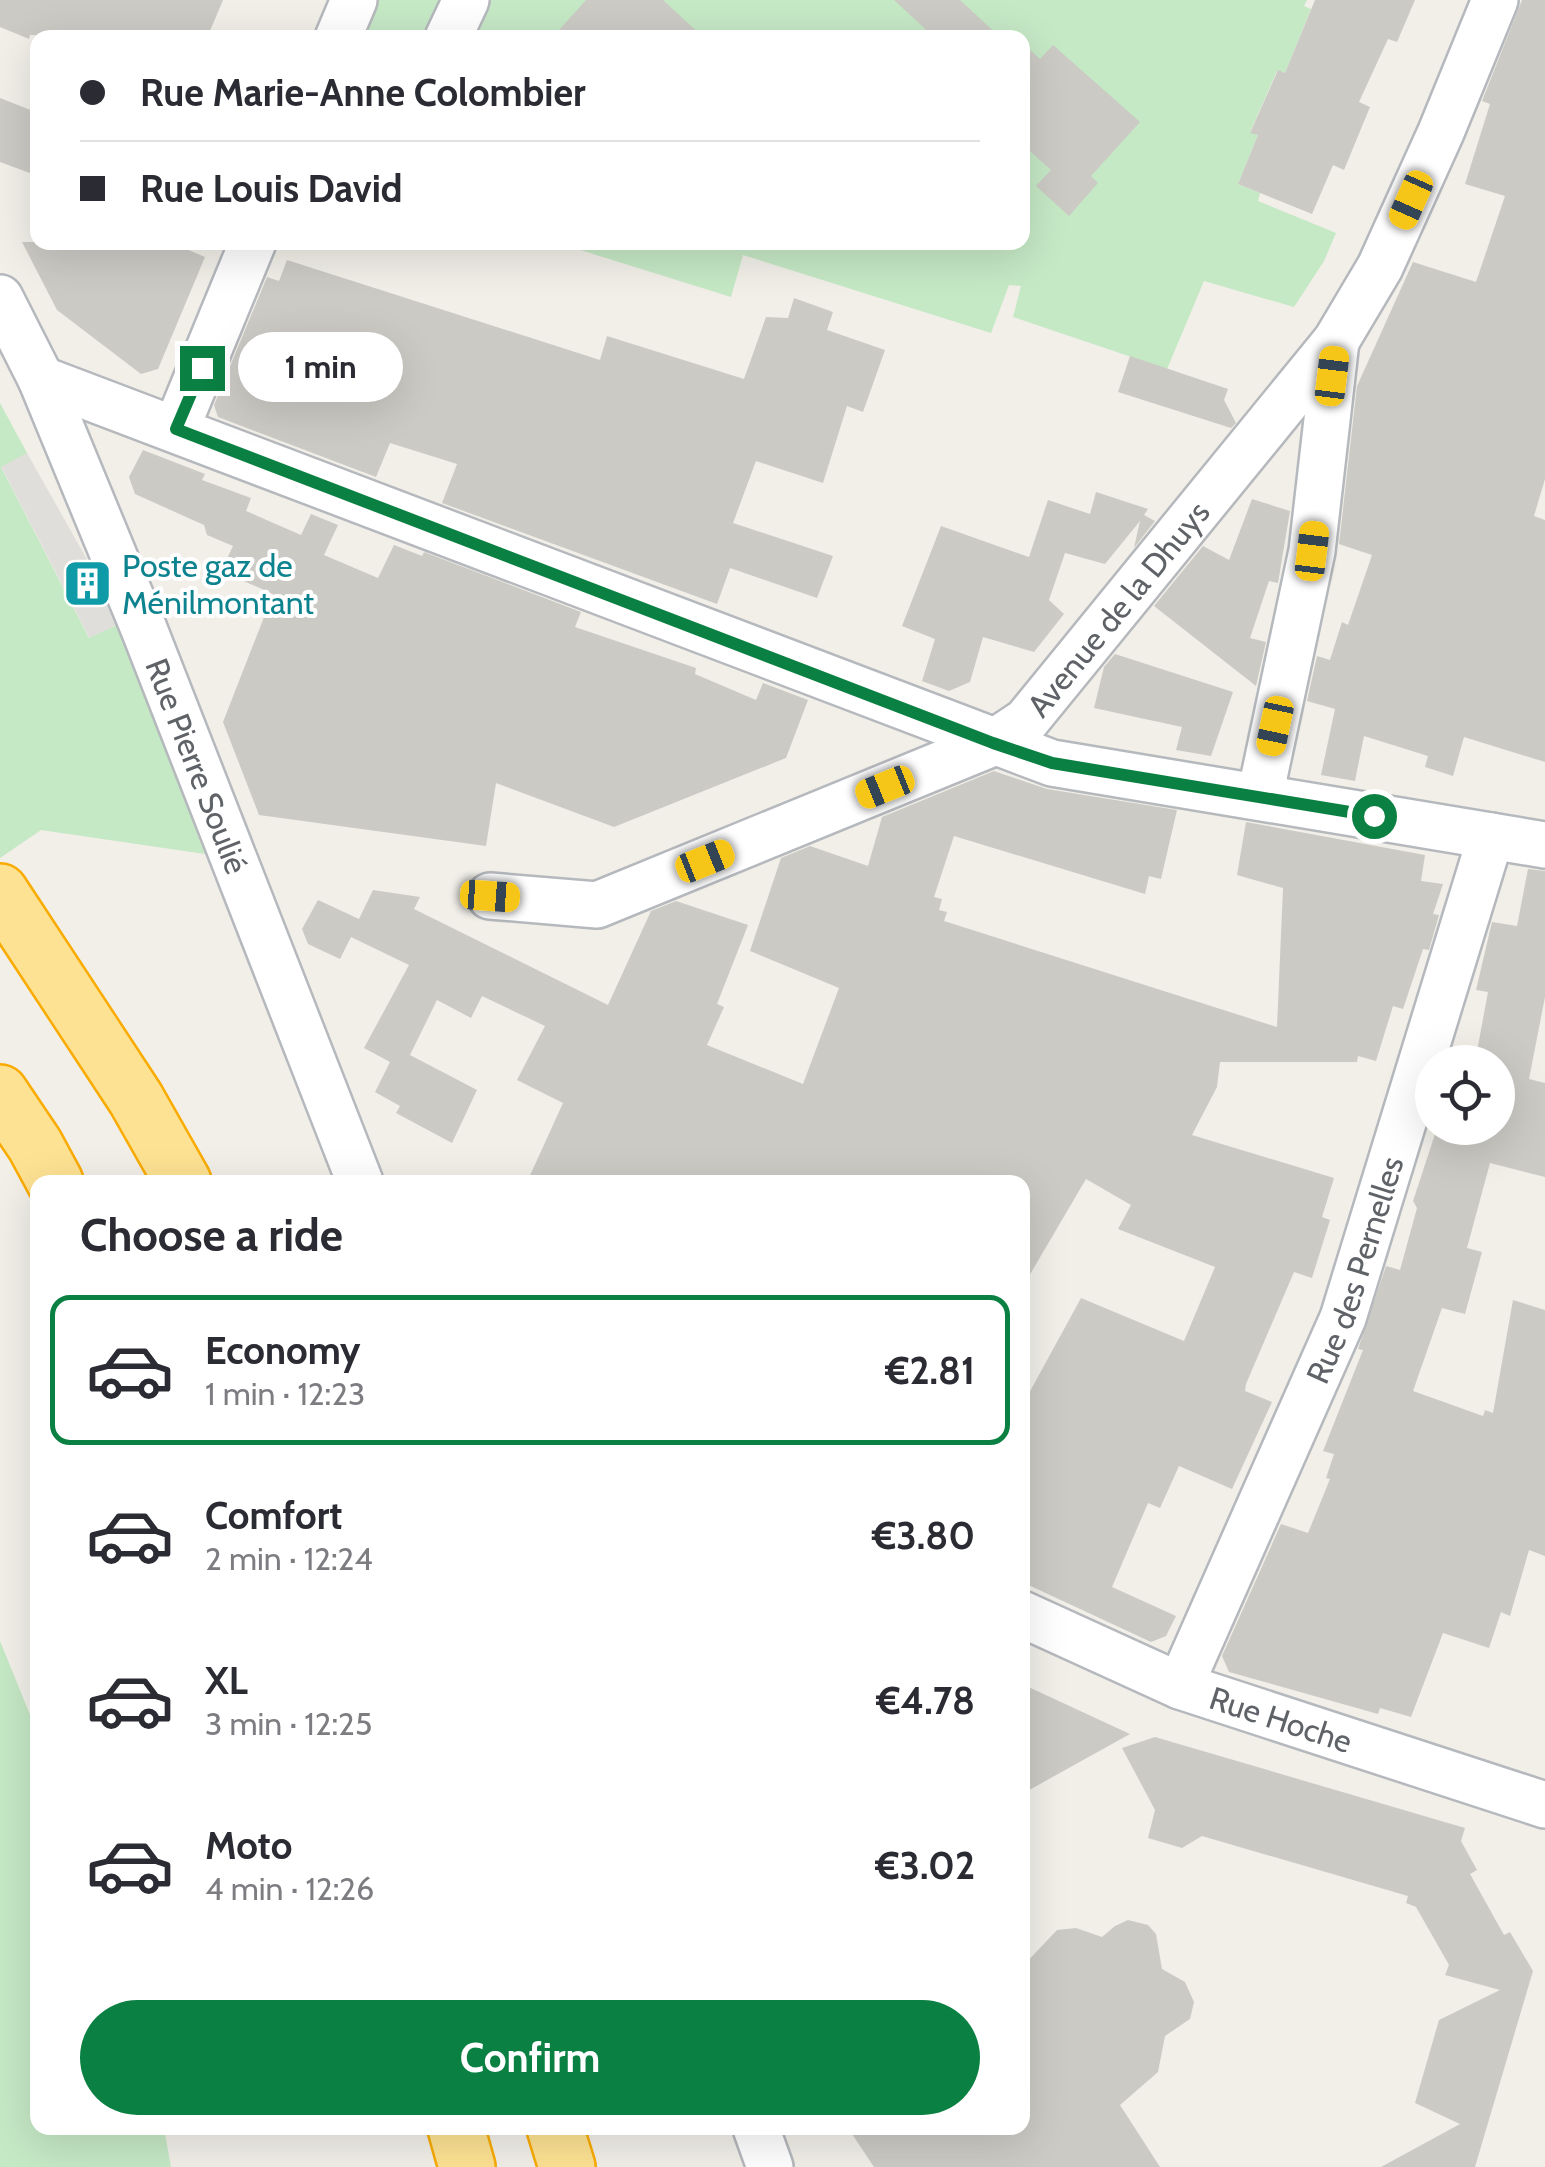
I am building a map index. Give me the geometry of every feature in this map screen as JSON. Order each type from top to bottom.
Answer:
[{"type":"highway","points":[[0,892],[136,1099],[179,1175]]},
{"type":"highway","points":[[0,1093],[51,1175]]},
{"type":"highway","points":[[458,2135],[468,2167]]},
{"type":"highway","points":[[557,2135],[566,2167]]},
{"type":"street","points":[[341,30],[354,0]]},
{"type":"street","points":[[452,30],[466,0]]},
{"type":"street","points":[[483,30],[496,0]]},
{"type":"street","name":"Avenue de la Dhuys","points":[[490,896],[597,905],[993,743],[1026,721],[1336,341],[1380,267],[1442,132],[1495,0]]},
{"type":"street","points":[[176,429],[251,250]]},
{"type":"street","name":"Rue Pierre Soulié","points":[[0,298],[41,379],[144,629],[357,1175]]},
{"type":"street","points":[[1260,796],[1312,551],[1336,341]]},
{"type":"street","points":[[41,379],[1052,763],[1545,845]]},
{"type":"street","name":"Rue des Pernelles","points":[[1180,1686],[1343,1318],[1491,836]]},
{"type":"street","name":"Rue Hoche","points":[[1030,1618],[1180,1686],[1545,1805]]},
{"type":"shaded area","points":[[27,453],[107,595],[119,624],[90,639],[1,466]]},
{"type":"green space","points":[[376,0],[1307,0],[1304,6],[1311,9],[1285,73],[1277,71],[1250,132],[1258,135],[1238,184],[1260,193],[1258,201],[1336,233],[1324,261],[1294,307],[1204,281],[1167,369],[1013,317],[1021,286],[1009,285],[991,333],[743,255],[731,297],[580,250],[1030,250],[1030,30],[364,30]]},
{"type":"green space","points":[[0,403],[27,453],[1,467],[89,638],[119,624],[205,854],[41,830],[0,858]]},
{"type":"green space","points":[[0,1641],[30,1715],[30,2135],[165,2135],[171,2167],[0,2167]]},
{"type":"building","points":[[0,0],[223,0],[210,30],[30,30],[29,39],[0,27]]},
{"type":"building","points":[[586,0],[663,0],[695,30],[559,30]]},
{"type":"building","points":[[894,0],[960,0],[992,30],[926,30]]},
{"type":"building","points":[[1315,0],[1415,0],[1397,42],[1388,39],[1359,102],[1370,107],[1344,170],[1333,165],[1312,214],[1238,184],[1258,135],[1250,133],[1278,70],[1285,73]]},
{"type":"building","points":[[1522,0],[1545,0],[1545,479],[1534,516],[1545,520],[1545,762],[1464,737],[1453,776],[1425,767],[1428,756],[1364,736],[1355,781],[1321,775],[1335,709],[1307,701],[1317,656],[1330,660],[1342,622],[1348,625],[1372,555],[1339,544],[1357,386],[1413,262],[1476,282],[1505,196],[1465,184],[1490,104],[1482,101]]},
{"type":"building","points":[[1053,45],[1140,122],[1091,176],[1098,183],[1069,216],[1036,186],[1051,170],[1030,151],[1030,50],[1040,59]]},
{"type":"building","points":[[0,98],[30,110],[30,173],[0,162]]},
{"type":"building","points":[[22,242],[30,242],[30,250],[189,250],[205,257],[158,369],[141,374],[57,310]]},
{"type":"building","points":[[287,260],[600,360],[607,336],[744,379],[766,317],[788,318],[794,298],[833,312],[827,330],[885,350],[863,412],[847,406],[823,483],[756,461],[733,523],[833,556],[817,598],[730,568],[717,604],[442,503],[457,464],[390,443],[376,477],[218,417],[214,405],[267,277],[279,281]]},
{"type":"building","points":[[1130,356],[1228,389],[1224,400],[1236,423],[1231,428],[1118,392]]},
{"type":"building","points":[[143,450],[205,474],[202,480],[251,498],[246,511],[301,535],[311,514],[338,525],[324,555],[378,578],[394,545],[422,556],[424,552],[581,612],[575,627],[696,668],[695,674],[756,700],[763,683],[808,700],[786,758],[614,827],[496,783],[486,846],[259,815],[223,722],[273,594],[221,571],[233,546],[207,535],[204,525],[135,494],[129,477]]},
{"type":"building","points":[[1096,492],[1148,509],[1144,515],[1155,521],[1134,548],[1140,521],[1105,564],[1065,553],[1049,600],[1064,614],[1034,652],[983,637],[970,682],[949,691],[922,681],[935,639],[902,626],[941,526],[1029,557],[1048,500],[1090,514]]},
{"type":"building","points":[[1252,499],[1290,511],[1278,583],[1269,581],[1250,638],[1266,642],[1256,686],[1154,606],[1203,546],[1229,560]]},
{"type":"building","points":[[1115,654],[1233,692],[1211,756],[1176,750],[1182,727],[1094,708],[1104,667]]},
{"type":"building","points":[[994,771],[1047,789],[1177,810],[1161,879],[1149,876],[1145,894],[954,836],[934,897],[942,899],[939,910],[947,912],[944,921],[1277,1027],[1283,888],[1237,875],[1246,822],[1425,855],[1421,881],[1443,884],[1433,914],[1439,915],[1429,950],[1423,949],[1403,1009],[1393,1006],[1376,1061],[1358,1056],[1357,1062],[1220,1062],[1217,1087],[1192,1135],[1334,1178],[1322,1217],[1330,1220],[1312,1278],[1294,1272],[1246,1384],[1245,1391],[1272,1402],[1232,1489],[1179,1466],[1160,1508],[1148,1503],[1112,1587],[1176,1616],[1166,1636],[1151,1642],[1030,1586],[1030,1391],[1081,1298],[1184,1341],[1215,1267],[1118,1229],[1131,1205],[1086,1179],[1030,1274],[1030,1175],[530,1175],[563,1103],[517,1080],[545,1026],[482,996],[471,1018],[437,1000],[410,1055],[477,1090],[452,1143],[396,1113],[400,1106],[375,1092],[390,1062],[364,1048],[409,965],[351,937],[340,959],[308,944],[302,929],[318,900],[359,919],[373,890],[420,897],[414,909],[608,1005],[651,911],[676,901],[748,925],[717,1004],[724,1007],[707,1045],[803,1084],[839,988],[750,951],[781,858],[810,846],[868,866],[882,817]]},
{"type":"building","points":[[1528,869],[1545,871],[1545,997],[1529,1079],[1545,1083],[1545,1177],[1490,1163],[1467,1248],[1482,1252],[1465,1314],[1442,1308],[1413,1391],[1483,1416],[1485,1410],[1493,1413],[1513,1300],[1545,1310],[1545,1556],[1529,1550],[1510,1616],[1501,1612],[1489,1648],[1443,1633],[1411,1717],[1380,1708],[1378,1714],[1229,1672],[1222,1656],[1281,1524],[1308,1533],[1330,1479],[1326,1478],[1334,1454],[1323,1451],[1363,1350],[1358,1349],[1386,1266],[1400,1270],[1417,1208],[1413,1201],[1431,1145],[1515,1145],[1515,1045],[1478,1045],[1488,992],[1476,990],[1492,922],[1517,926]]},
{"type":"building","points":[[1030,1688],[1130,1734],[1030,1790]]},
{"type":"building","points":[[1155,1737],[1465,1828],[1461,1841],[1477,1870],[1470,1874],[1504,1935],[1510,1932],[1533,1971],[1475,2167],[1381,2167],[1460,2124],[1415,2103],[1439,2020],[1500,1990],[1445,1975],[1449,1965],[1416,1907],[1406,1903],[1408,1896],[1202,1836],[1182,1848],[1148,1838],[1155,1810],[1122,1748]]},
{"type":"building","points":[[1128,1920],[1148,1925],[1156,1934],[1162,1969],[1185,1982],[1194,2002],[1190,2019],[1165,2036],[1158,2072],[1120,2105],[1160,2167],[874,2167],[853,2135],[1030,2135],[1030,1959],[1057,1930],[1076,1928],[1102,1937]]},
{"type":"place","name":"Poste gaz de Ménilmontant","points":[[87,583]]},
{"type":"route","points":[[202,368],[176,429],[993,743],[1052,763],[1374,816]]}]
